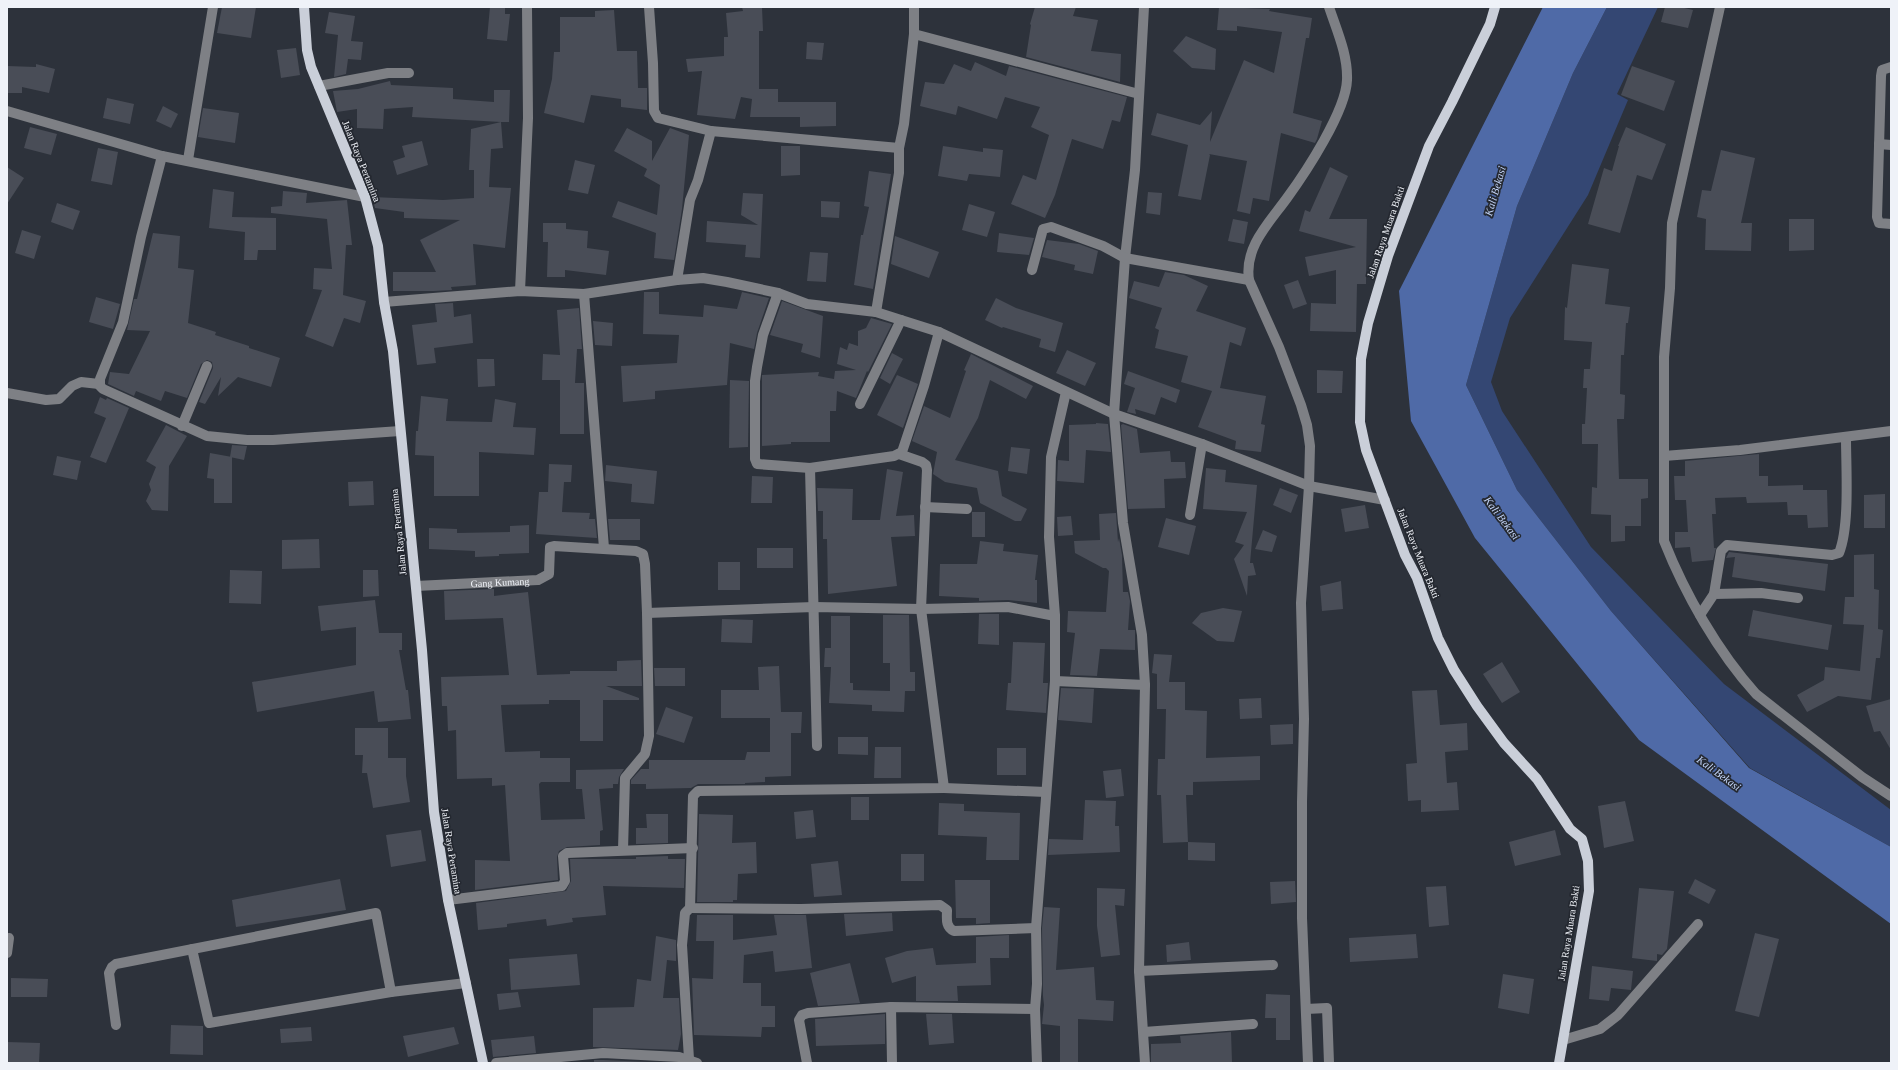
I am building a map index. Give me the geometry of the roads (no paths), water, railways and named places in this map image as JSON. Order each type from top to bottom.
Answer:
[{"type":"main road","name":"Jalan Raya Pertamina","points":[[304,7],[307,50],[311,67],[365,196],[378,246],[384,302],[393,351],[416,586],[434,812],[448,900],[484,1063]]},
{"type":"main road","name":"Jalan Raya Muara Bakti","points":[[1495,7],[1490,24],[1429,146],[1388,256],[1368,322],[1361,359],[1360,422],[1366,450],[1404,555],[1417,578],[1438,638],[1454,670],[1477,706],[1504,743],[1537,779],[1570,829],[1582,838],[1588,861],[1588,890],[1559,1063]]},
{"type":"street","points":[[188,160],[213,7]]},
{"type":"street","points":[[520,291],[528,118],[527,7]]},
{"type":"street","points":[[649,7],[653,63],[654,111],[658,118],[711,131],[899,148]]},
{"type":"street","points":[[876,312],[899,173],[899,148],[904,124],[914,34],[914,7]]},
{"type":"street","points":[[1144,7],[1135,170],[1125,258],[1114,414],[1123,523],[1142,635],[1145,685],[1140,971],[1145,1063]]},
{"type":"street","points":[[1308,1063],[1307,1009],[1302,918],[1304,719],[1301,603],[1314,487],[1307,425],[1279,347],[1249,280],[1248,261],[1266,224],[1287,198],[1318,151],[1346,95],[1346,61],[1329,7]]},
{"type":"street","points":[[1720,7],[1672,223],[1670,288],[1664,357],[1664,541],[1674,565],[1700,615],[1735,668],[1756,694],[1862,777],[1891,796]]},
{"type":"street","points":[[914,34],[1139,94]]},
{"type":"street","points":[[1891,67],[1882,70],[1881,76],[1877,217],[1879,223],[1891,224]]},
{"type":"street","points":[[319,86],[388,73],[409,72]]},
{"type":"street","points":[[7,111],[162,156],[365,196]]},
{"type":"street","points":[[677,280],[690,200],[698,180],[711,131]]},
{"type":"street","points":[[1879,144],[1891,145]]},
{"type":"street","points":[[99,384],[123,322],[141,237],[162,156]]},
{"type":"street","points":[[1032,270],[1043,229],[1047,227],[1103,246],[1125,258],[1249,280]]},
{"type":"street","points":[[384,302],[520,291],[584,294],[677,280],[703,278],[778,294],[807,304],[876,312],[939,332],[1114,414],[1202,444],[1314,487],[1385,500]]},
{"type":"street","points":[[584,294],[604,548],[636,551],[642,554],[645,564],[649,736],[645,754],[625,778],[623,850]]},
{"type":"street","points":[[778,294],[763,335],[755,381],[755,459],[757,464],[810,468],[899,454],[926,465],[925,529],[921,609],[944,788]]},
{"type":"street","points":[[860,404],[901,320]]},
{"type":"street","points":[[899,454],[902,452],[910,429],[939,332]]},
{"type":"street","points":[[182,426],[207,366]]},
{"type":"street","points":[[7,393],[46,400],[59,399],[72,386],[81,382],[99,384]]},
{"type":"street","points":[[99,384],[102,389],[207,436],[247,440],[273,440],[400,431]]},
{"type":"street","points":[[1037,1063],[1035,1009],[1037,984],[1036,928],[1055,681],[1056,616],[1048,537],[1051,457],[1066,392]]},
{"type":"street","points":[[1664,456],[1740,450],[1846,438],[1891,431]]},
{"type":"street","points":[[1700,615],[1714,594],[1721,551],[1727,545],[1832,555],[1839,552],[1842,544],[1845,517],[1846,438]]},
{"type":"street","points":[[1190,515],[1202,444]]},
{"type":"street","points":[[810,468],[818,746]]},
{"type":"street","points":[[925,507],[967,509]]},
{"type":"street","name":"Gang Kumang","points":[[416,586],[538,580],[549,574],[550,547],[604,548]]},
{"type":"street","points":[[1714,594],[1761,594],[1798,598]]},
{"type":"street","points":[[647,613],[814,607],[921,609],[1008,607],[1056,616]]},
{"type":"street","points":[[1055,681],[1145,685]]},
{"type":"street","points":[[496,1063],[603,1053],[693,1061],[682,944],[685,913],[690,908],[693,848],[693,796],[698,791],[931,790],[944,788],[1046,792]]},
{"type":"street","points":[[448,900],[562,886],[565,881],[565,854],[623,850],[693,848]]},
{"type":"street","points":[[690,908],[801,908],[940,905],[947,910],[947,924],[950,929],[954,931],[1036,928]]},
{"type":"street","points":[[116,1025],[110,973],[112,967],[119,963],[376,914],[391,992]]},
{"type":"street","points":[[1563,1040],[1600,1029],[1618,1015],[1698,924]]},
{"type":"street","points":[[7,953],[9,938]]},
{"type":"street","points":[[192,949],[209,1023],[391,992],[466,983]]},
{"type":"street","points":[[1140,971],[1273,965]]},
{"type":"street","points":[[807,1063],[799,1020],[802,1015],[808,1013],[891,1007],[1035,1009]]},
{"type":"street","points":[[891,1007],[892,1063]]},
{"type":"street","points":[[1307,1009],[1327,1008],[1329,1063]]},
{"type":"street","points":[[1144,1032],[1253,1024]]},
{"type":"water","name":"Kali Bekasi","points":[[1543,7],[1607,7],[1573,73],[1517,206],[1466,385],[1517,490],[1611,611],[1749,768],[1891,847],[1891,924],[1639,740],[1475,538],[1411,421],[1399,291]]}]
